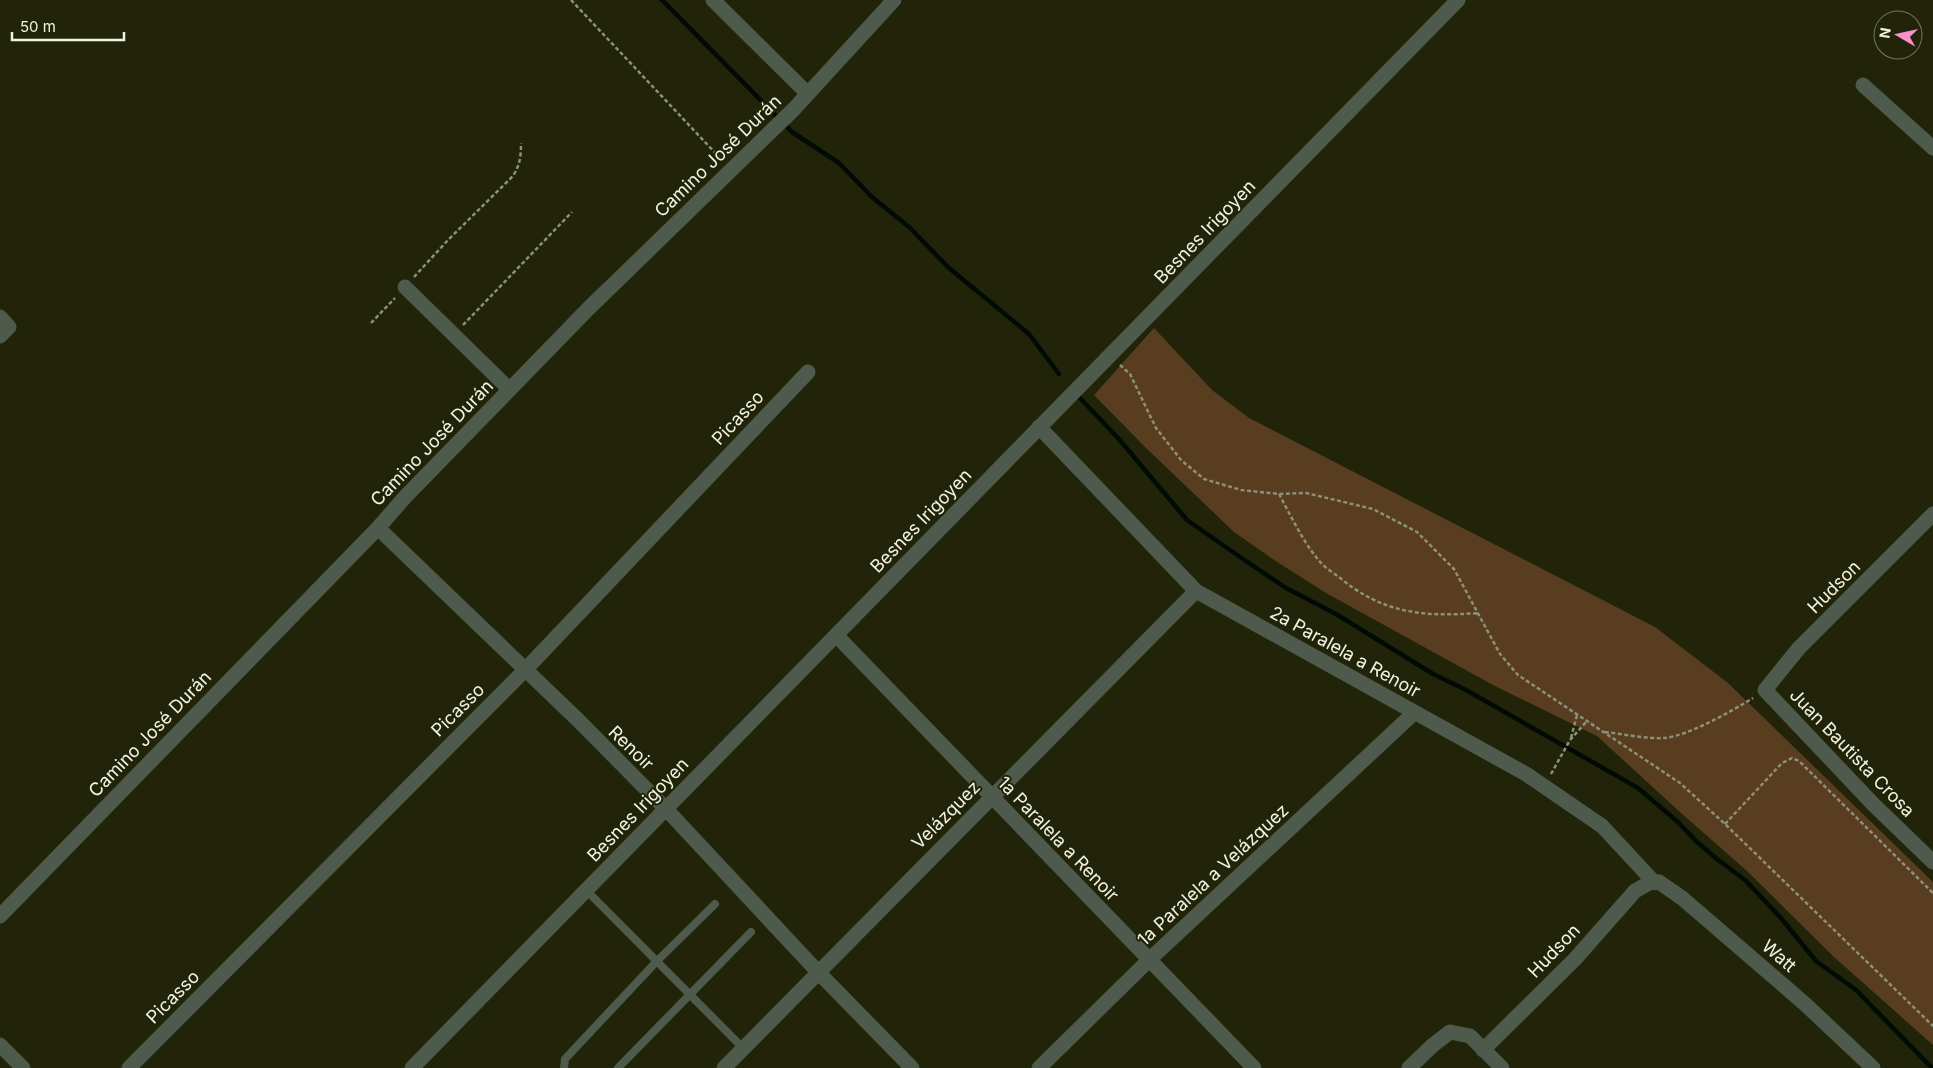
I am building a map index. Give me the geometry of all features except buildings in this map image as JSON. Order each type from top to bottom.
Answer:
[{"type":"street","points":[[713,0],[808,94]]},
{"type":"street","name":"Camino José Durán","points":[[0,916],[378,528],[405,496],[509,389],[808,94],[894,0]]},
{"type":"street","name":"Besnes Irigoyen","points":[[412,1068],[1458,0]]},
{"type":"street","points":[[1863,86],[1933,148]]},
{"type":"street","points":[[405,287],[509,389]]},
{"type":"street","name":"Picasso","points":[[129,1068],[525,670],[808,372]]},
{"type":"street","name":"2a Paralela a Renoir","points":[[1039,427],[1196,591],[1526,774],[1602,826],[1654,882]]},
{"type":"street","name":"Hudson","points":[[1766,690],[1799,648],[1933,514]]},
{"type":"street","name":"Renoir","points":[[378,528],[579,721],[666,809],[818,972],[912,1068]]},
{"type":"street","name":"Velázquez","points":[[724,1068],[991,796],[1196,591]]},
{"type":"street","name":"1a Paralela a Renoir","points":[[836,635],[1254,1068]]},
{"type":"street","name":"Juan Bautista Crosa","points":[[1766,690],[1873,804],[1933,862]]},
{"type":"street","name":"1a Paralela a Velázquez","points":[[1040,1068],[1149,960],[1414,713]]},
{"type":"street","name":"Hudson","points":[[1482,1050],[1575,958],[1635,892],[1643,886],[1654,882]]},
{"type":"street","name":"Watt","points":[[1654,882],[1665,885],[1682,898],[1805,1004],[1873,1068]]},
{"type":"street","points":[[1409,1068],[1450,1032],[1470,1036],[1502,1068]]},
{"type":"street","points":[[0,1045],[23,1068]]},
{"type":"lane","points":[[586,890],[743,1048]]},
{"type":"lane","points":[[564,1068],[564,1059],[657,961],[715,904]]},
{"type":"lane","points":[[618,1068],[751,932]]},
{"type":"path","points":[[571,0],[731,169]]},
{"type":"path","points":[[371,323],[448,240],[513,176],[518,168],[521,144]]},
{"type":"path","points":[[454,335],[572,212]]},
{"type":"path","points":[[1109,356],[1130,374],[1156,428],[1181,460],[1204,479],[1241,490],[1279,494],[1306,493],[1373,509],[1417,532],[1454,569],[1500,654],[1518,675],[1680,783],[1725,824],[1933,1026]]},
{"type":"path","points":[[1279,494],[1296,527],[1321,563],[1352,588],[1380,604],[1411,612],[1453,615],[1479,613]]},
{"type":"path","points":[[1604,732],[1664,738],[1691,730],[1730,712],[1766,690]]},
{"type":"path","points":[[1557,765],[1570,740],[1577,714]]},
{"type":"path","points":[[1570,740],[1587,721]]},
{"type":"path","points":[[1725,824],[1782,763],[1792,758],[1799,761],[1933,893]]},
{"type":"shaded area","points":[[1154,328],[1212,390],[1249,418],[1655,627],[1728,683],[1933,882],[1933,1045],[1834,957],[1747,871],[1597,736],[1493,685],[1326,593],[1234,532],[1094,395]]},
{"type":"waterway","points":[[662,0],[792,132],[839,163],[872,197],[909,227],[949,268],[1029,334],[1059,374]]},
{"type":"waterway","points":[[1079,397],[1118,438],[1187,520],[1286,588],[1336,614],[1433,674],[1466,690],[1638,788],[1679,823],[1696,841],[1745,880],[1780,917],[1816,961],[1856,990],[1932,1068]]}]
